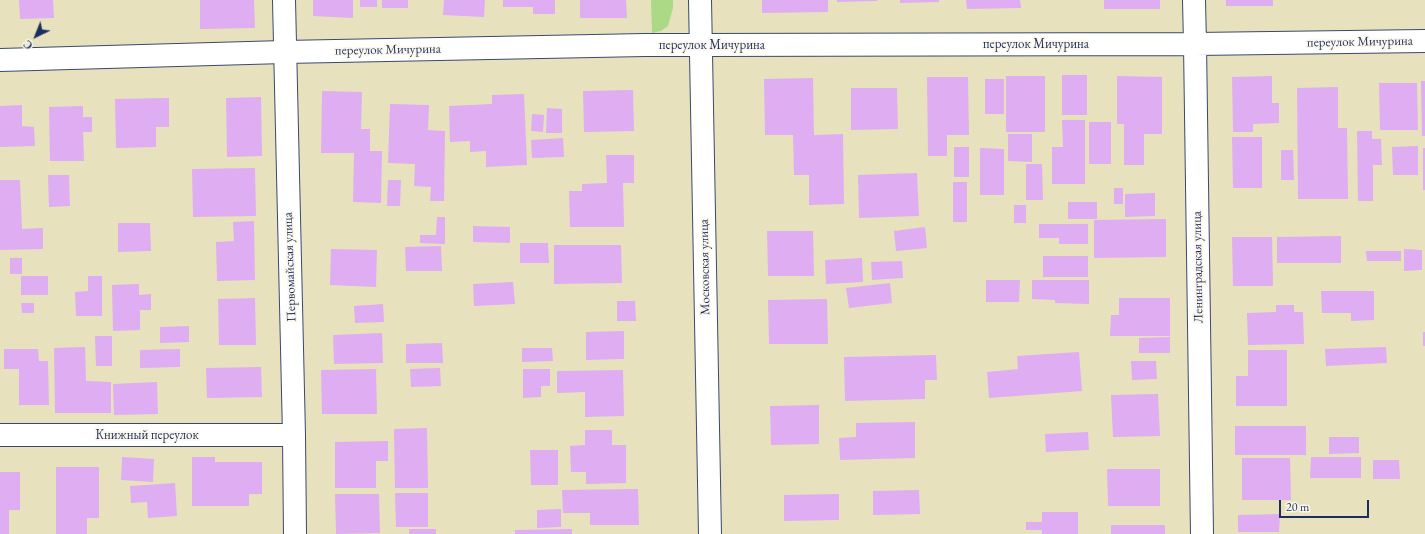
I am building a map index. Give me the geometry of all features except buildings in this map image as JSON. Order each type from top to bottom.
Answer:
[{"type":"street","name":"Первомайская улица","points":[[284,0],[295,534]]},
{"type":"street","name":"Московская улица","points":[[700,0],[710,534]]},
{"type":"street","name":"Ленинградская улица","points":[[1194,0],[1202,534]]},
{"type":"street","name":"переулок Мичурина","points":[[0,60],[284,52],[645,45],[1195,44],[1425,41]]},
{"type":"street","name":"Книжный переулок","points":[[0,435],[294,435]]},
{"type":"green space","points":[[651,0],[673,0],[673,8],[668,26],[661,31],[652,33]]}]
